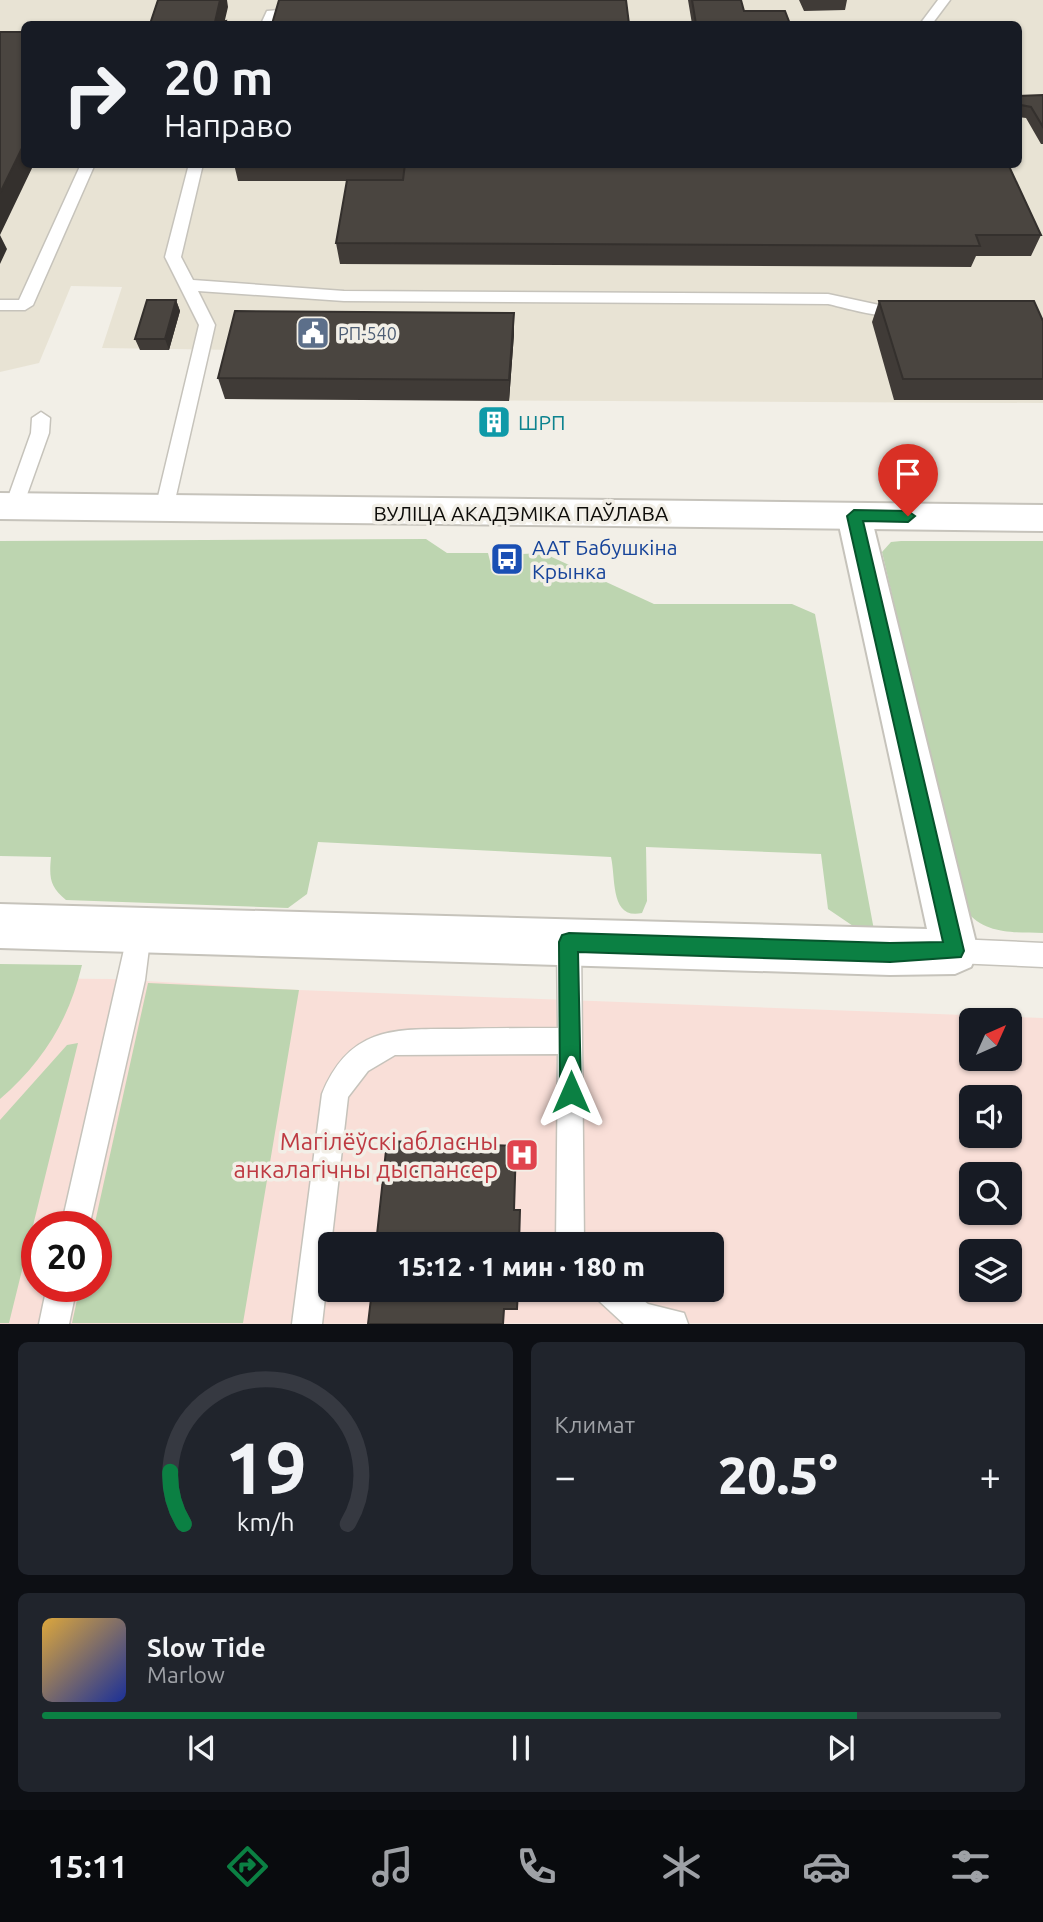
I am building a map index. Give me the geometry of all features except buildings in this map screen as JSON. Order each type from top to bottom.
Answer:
[{"type":"street","name":"ВУЛІЦА АКАДЭМІКА ПАЎЛАВА","points":[[7,506],[1043,518]]},
{"type":"street","points":[[0,926],[890,952],[955,951],[854,516]]},
{"type":"lane","points":[[928,21],[944,0]]},
{"type":"lane","points":[[268,21],[271,14],[311,12]]},
{"type":"lane","points":[[0,305],[25,305],[86,168]]},
{"type":"lane","points":[[164,509],[207,325],[173,257],[196,168]]},
{"type":"lane","points":[[187,285],[344,296],[828,299],[879,310],[920,310]]},
{"type":"lane","points":[[7,506],[40,433],[41,418]]},
{"type":"lane","points":[[79,1211],[132,980],[139,932]]},
{"type":"lane","points":[[569,942],[570,1232]]},
{"type":"lane","points":[[955,951],[1043,955]]},
{"type":"lane","points":[[307,1324],[335,1094],[350,1067],[372,1050],[395,1042],[571,1041]]},
{"type":"lane","points":[[54,1324],[59,1302]]},
{"type":"lane","points":[[620,1302],[647,1321],[673,1324]]},
{"type":"shaded area","points":[[0,0],[1043,0],[1043,403],[225,399],[236,350],[102,348],[122,287],[71,286],[39,363],[0,372]]},
{"type":"shaded area","name":"Магілёўскі абласны анкалагічны дыспансер","points":[[0,978],[111,979],[299,990],[959,1015],[959,1071],[1022,1071],[1022,1017],[1043,1018],[1043,1323],[0,1324]]},
{"type":"green space","points":[[426,539],[447,553],[488,553],[491,565],[522,565],[522,554],[543,553],[654,604],[792,604],[815,614],[874,930],[856,928],[828,909],[821,854],[646,847],[647,901],[642,913],[632,914],[624,910],[616,896],[611,857],[318,842],[307,894],[288,908],[66,900],[52,882],[51,857],[0,856],[0,541]]},
{"type":"green space","points":[[1043,541],[1043,933],[1001,931],[982,924],[965,910],[882,552],[891,542]]},
{"type":"green space","points":[[0,964],[82,965],[70,1004],[52,1039],[29,1070],[0,1099]]},
{"type":"green space","points":[[148,983],[299,990],[243,1323],[72,1323],[77,1302],[112,1302],[112,1211],[98,1211]]},
{"type":"green space","points":[[78,1043],[37,1211],[21,1211],[21,1274],[9,1323],[0,1323],[0,1120],[67,1045]]},
{"type":"place","name":"РП-540","points":[[313,333]]},
{"type":"place","name":"ШРП","points":[[494,422]]},
{"type":"place","name":"ААТ Бабушкіна Крынка","points":[[507,559]]},
{"type":"place","name":"Магілёўскі абласны анкалагічны дыспансер","points":[[522,1155]]},
{"type":"route","points":[[571,1092],[572,1001],[569,942],[890,952],[955,951],[854,516],[908,516]]}]
